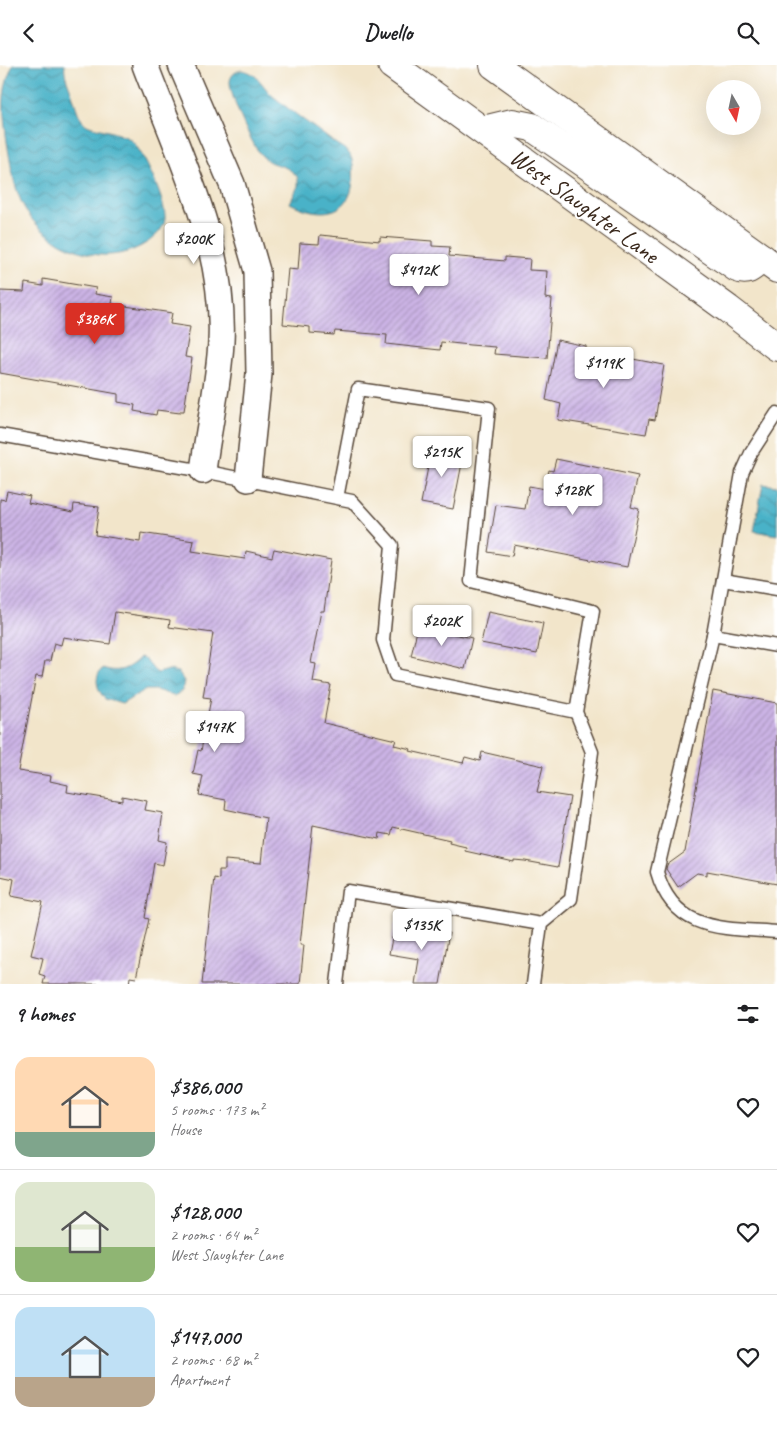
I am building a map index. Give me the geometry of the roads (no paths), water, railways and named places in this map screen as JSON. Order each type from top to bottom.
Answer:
[{"type":"main road","name":"West Slaughter Lane","points":[[392,65],[777,347]]},
{"type":"main road","points":[[494,65],[769,263]]},
{"type":"main road","points":[[483,130],[512,123],[532,127],[737,268],[744,271],[769,263]]},
{"type":"street","points":[[144,65],[201,212],[218,276],[221,342],[203,471]]},
{"type":"street","points":[[181,65],[232,184],[257,271],[259,374],[248,479]]},
{"type":"lane","points":[[338,498],[358,389],[489,408],[472,581],[593,611],[576,712],[592,752],[571,899],[541,923],[533,984]]},
{"type":"lane","points":[[777,413],[742,473],[713,635],[657,872],[668,899],[681,913],[709,927],[777,932]]},
{"type":"lane","points":[[0,435],[248,479],[352,501],[392,545],[383,640],[395,675],[576,712]]},
{"type":"lane","points":[[723,580],[777,589]]},
{"type":"lane","points":[[713,635],[777,646]]},
{"type":"lane","points":[[337,984],[348,891],[541,923]]},
{"type":"water","points":[[13,65],[65,65],[65,72],[76,107],[86,125],[127,137],[136,146],[142,154],[153,178],[165,212],[163,226],[151,240],[120,254],[91,254],[63,244],[50,236],[30,217],[19,197],[16,187],[4,122],[4,94]]},
{"type":"water","points":[[240,70],[256,76],[274,97],[349,153],[354,171],[353,181],[346,202],[339,208],[321,212],[310,211],[290,203],[298,186],[298,178],[289,169],[266,160],[253,142],[237,108],[231,88],[231,77]]},
{"type":"water","points":[[763,484],[777,486],[777,535],[754,531]]},
{"type":"water","points":[[140,657],[158,673],[169,670],[178,672],[184,681],[182,691],[174,696],[156,690],[145,690],[122,704],[105,699],[97,683],[98,675],[103,668],[109,670],[124,669]]}]
